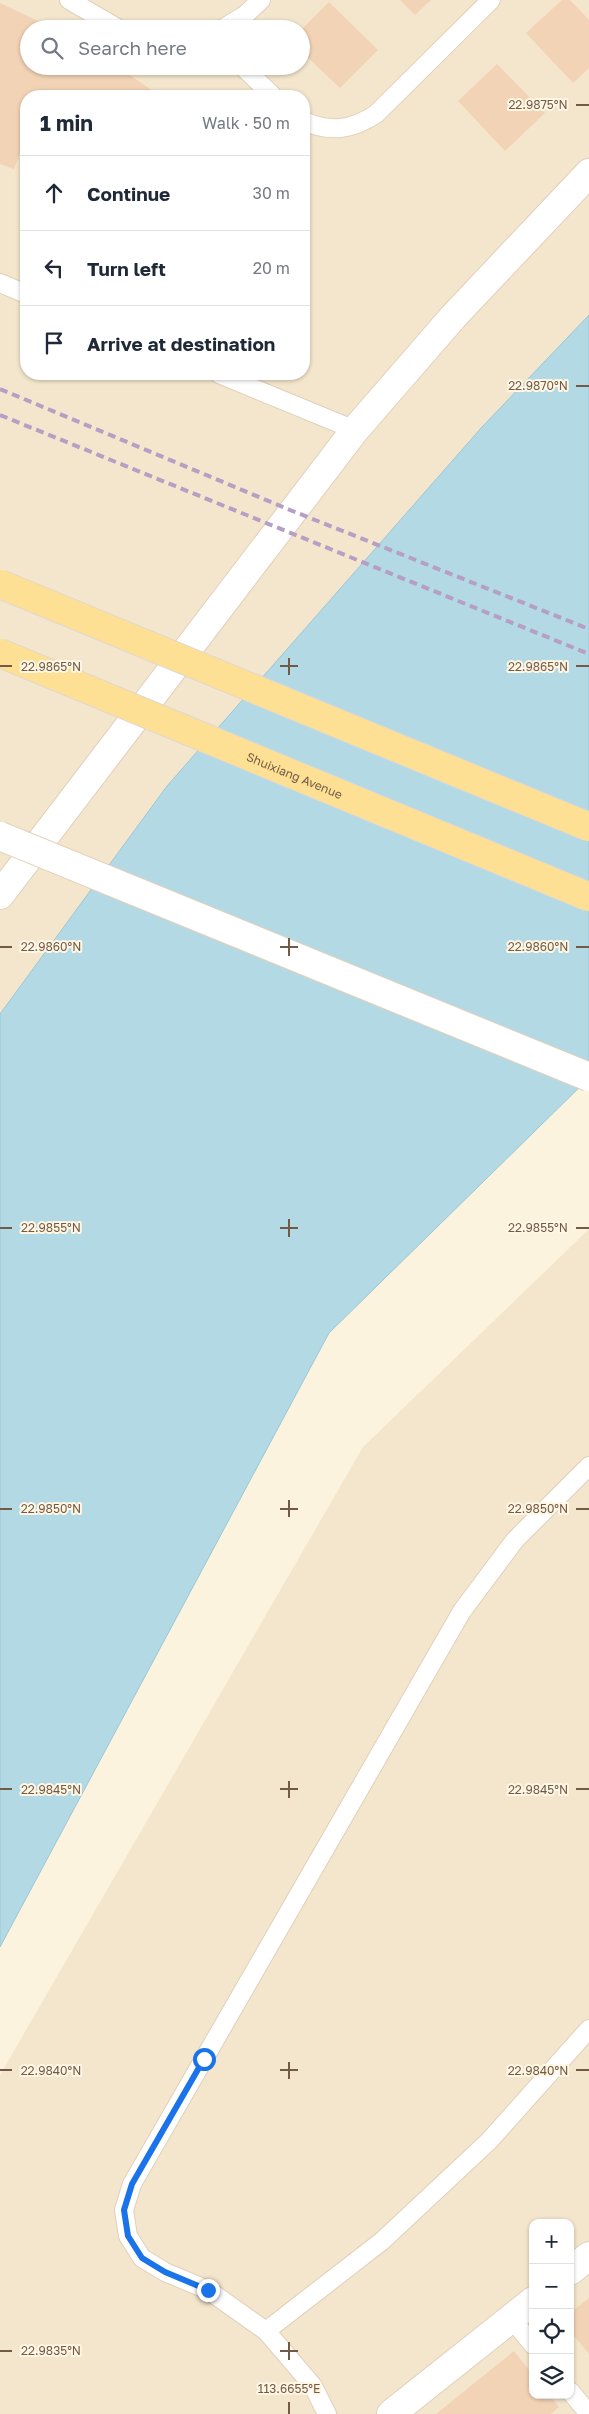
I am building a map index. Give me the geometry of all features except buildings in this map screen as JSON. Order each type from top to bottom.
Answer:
[{"type":"main road","points":[[0,584],[589,827]]},
{"type":"main road","name":"Shuixiang Avenue","points":[[0,652],[589,897]]},
{"type":"street","points":[[0,895],[355,430],[453,317],[589,173]]},
{"type":"street","points":[[0,836],[589,1077]]},
{"type":"street","points":[[574,2268],[589,2256]]},
{"type":"street","points":[[391,2414],[529,2304]]},
{"type":"lane","points":[[69,0],[103,20]]},
{"type":"lane","points":[[237,20],[261,0]]},
{"type":"lane","points":[[310,123],[330,129],[347,128],[362,123],[376,114],[492,0]]},
{"type":"lane","points":[[251,75],[267,90]]},
{"type":"lane","points":[[0,283],[20,291]]},
{"type":"lane","points":[[234,380],[355,430]]},
{"type":"lane","points":[[327,2414],[313,2386],[266,2331],[208,2290],[165,2272],[142,2258],[128,2236],[124,2210],[132,2184],[462,1612],[515,1540],[589,1466]]},
{"type":"lane","points":[[266,2331],[382,2241],[482,2148],[589,2029]]},
{"type":"lane","points":[[511,2318],[529,2340]]},
{"type":"lane","points":[[574,2396],[589,2414]]},
{"type":"shaded area","points":[[0,0],[589,0],[589,315],[482,427],[167,786],[0,1014]]},
{"type":"shaded area","points":[[589,1229],[589,2414],[0,2414],[0,2075],[363,1447]]},
{"type":"water","points":[[589,315],[589,1078],[329,1333],[0,1947],[0,1014],[167,786],[482,427]]},
{"type":"railway","points":[[0,389],[290,510],[589,629]]},
{"type":"railway","points":[[0,415],[589,654]]},
{"type":"route","points":[[204,2059],[132,2184],[124,2210],[128,2236],[142,2258],[165,2272],[208,2290]]}]
